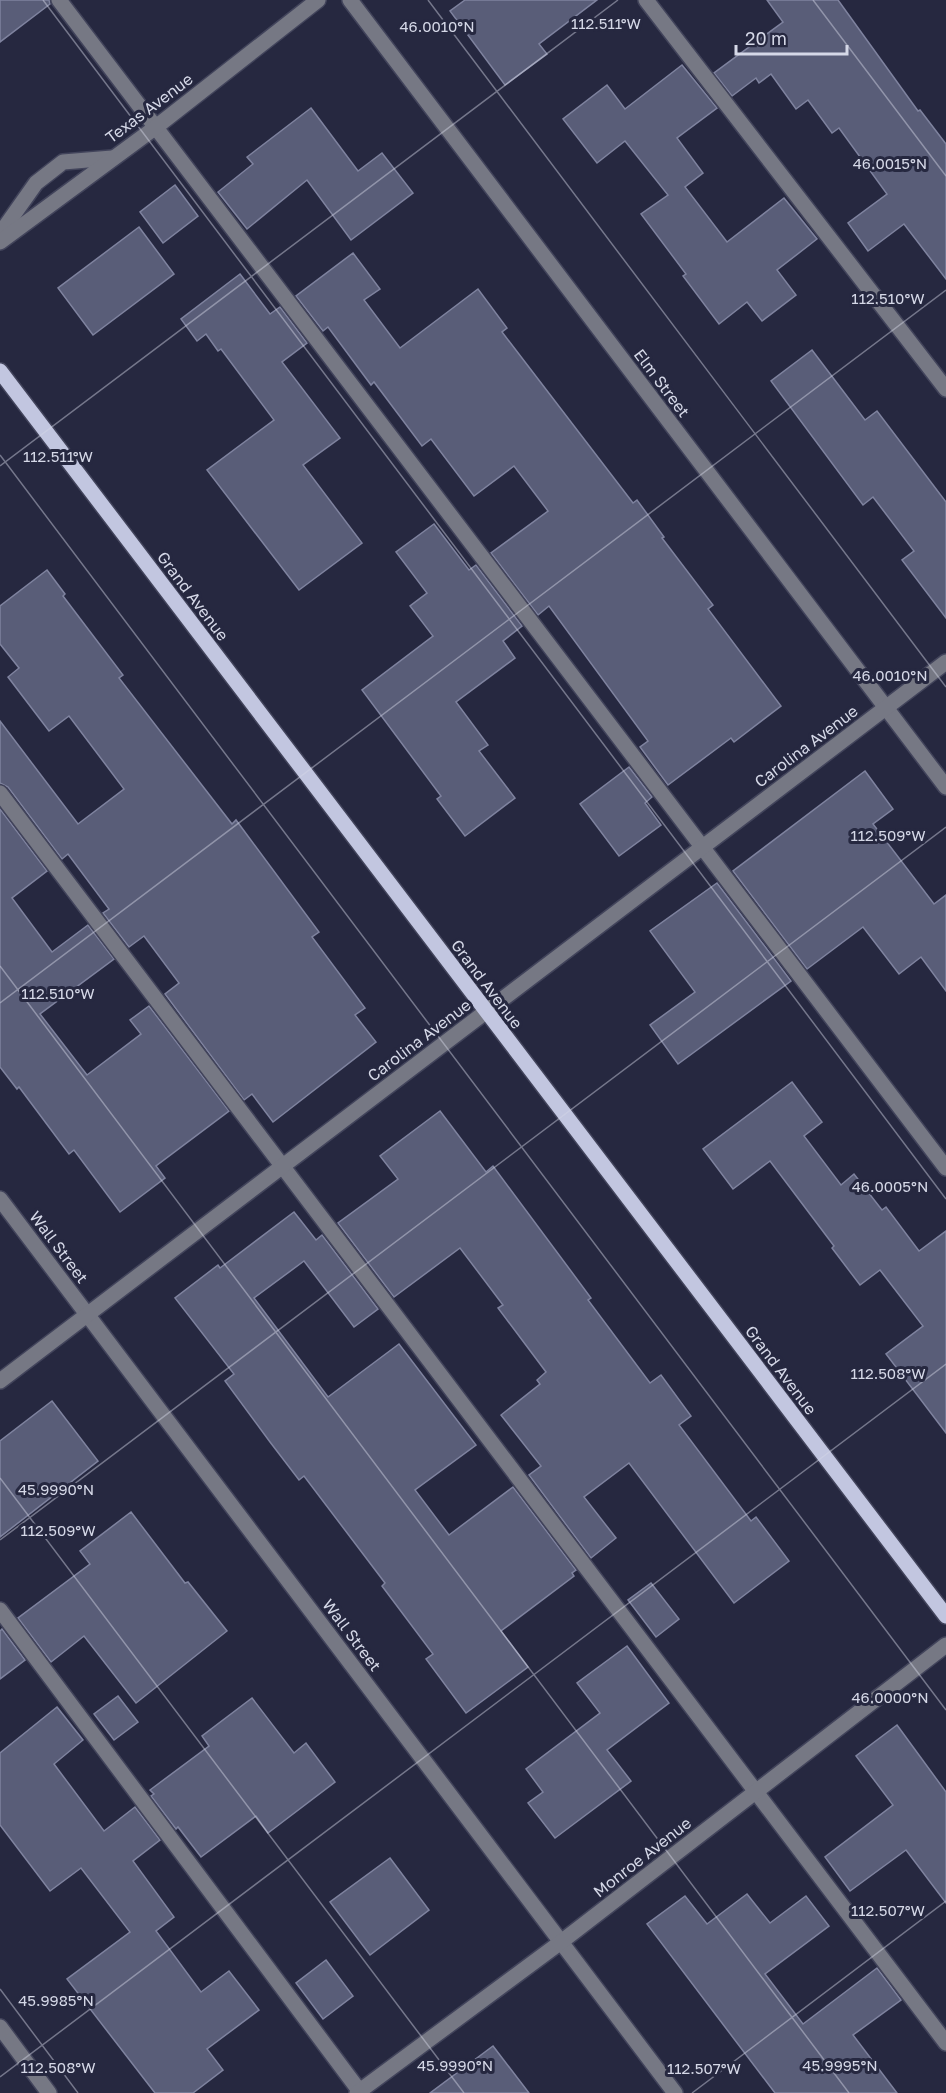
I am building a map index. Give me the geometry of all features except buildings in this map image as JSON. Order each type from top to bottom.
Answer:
[{"type":"main road","name":"Grand Avenue","points":[[0,371],[946,1616]]},
{"type":"street","points":[[59,0],[946,1168]]},
{"type":"street","name":"Texas Avenue","points":[[0,242],[156,127],[318,0]]},
{"type":"street","name":"Elm Street","points":[[350,0],[946,787]]},
{"type":"street","points":[[646,0],[946,389]]},
{"type":"street","points":[[0,234],[36,183],[63,162],[112,158]]},
{"type":"street","name":"Carolina Avenue","points":[[0,1381],[946,662]]},
{"type":"street","points":[[0,793],[946,2043]]},
{"type":"street","name":"Wall Street","points":[[0,1199],[675,2093]]},
{"type":"street","points":[[0,1610],[360,2092]]},
{"type":"street","name":"Monroe Avenue","points":[[360,2092],[561,1942],[946,1645]]},
{"type":"street","points":[[0,2028],[49,2093]]}]
